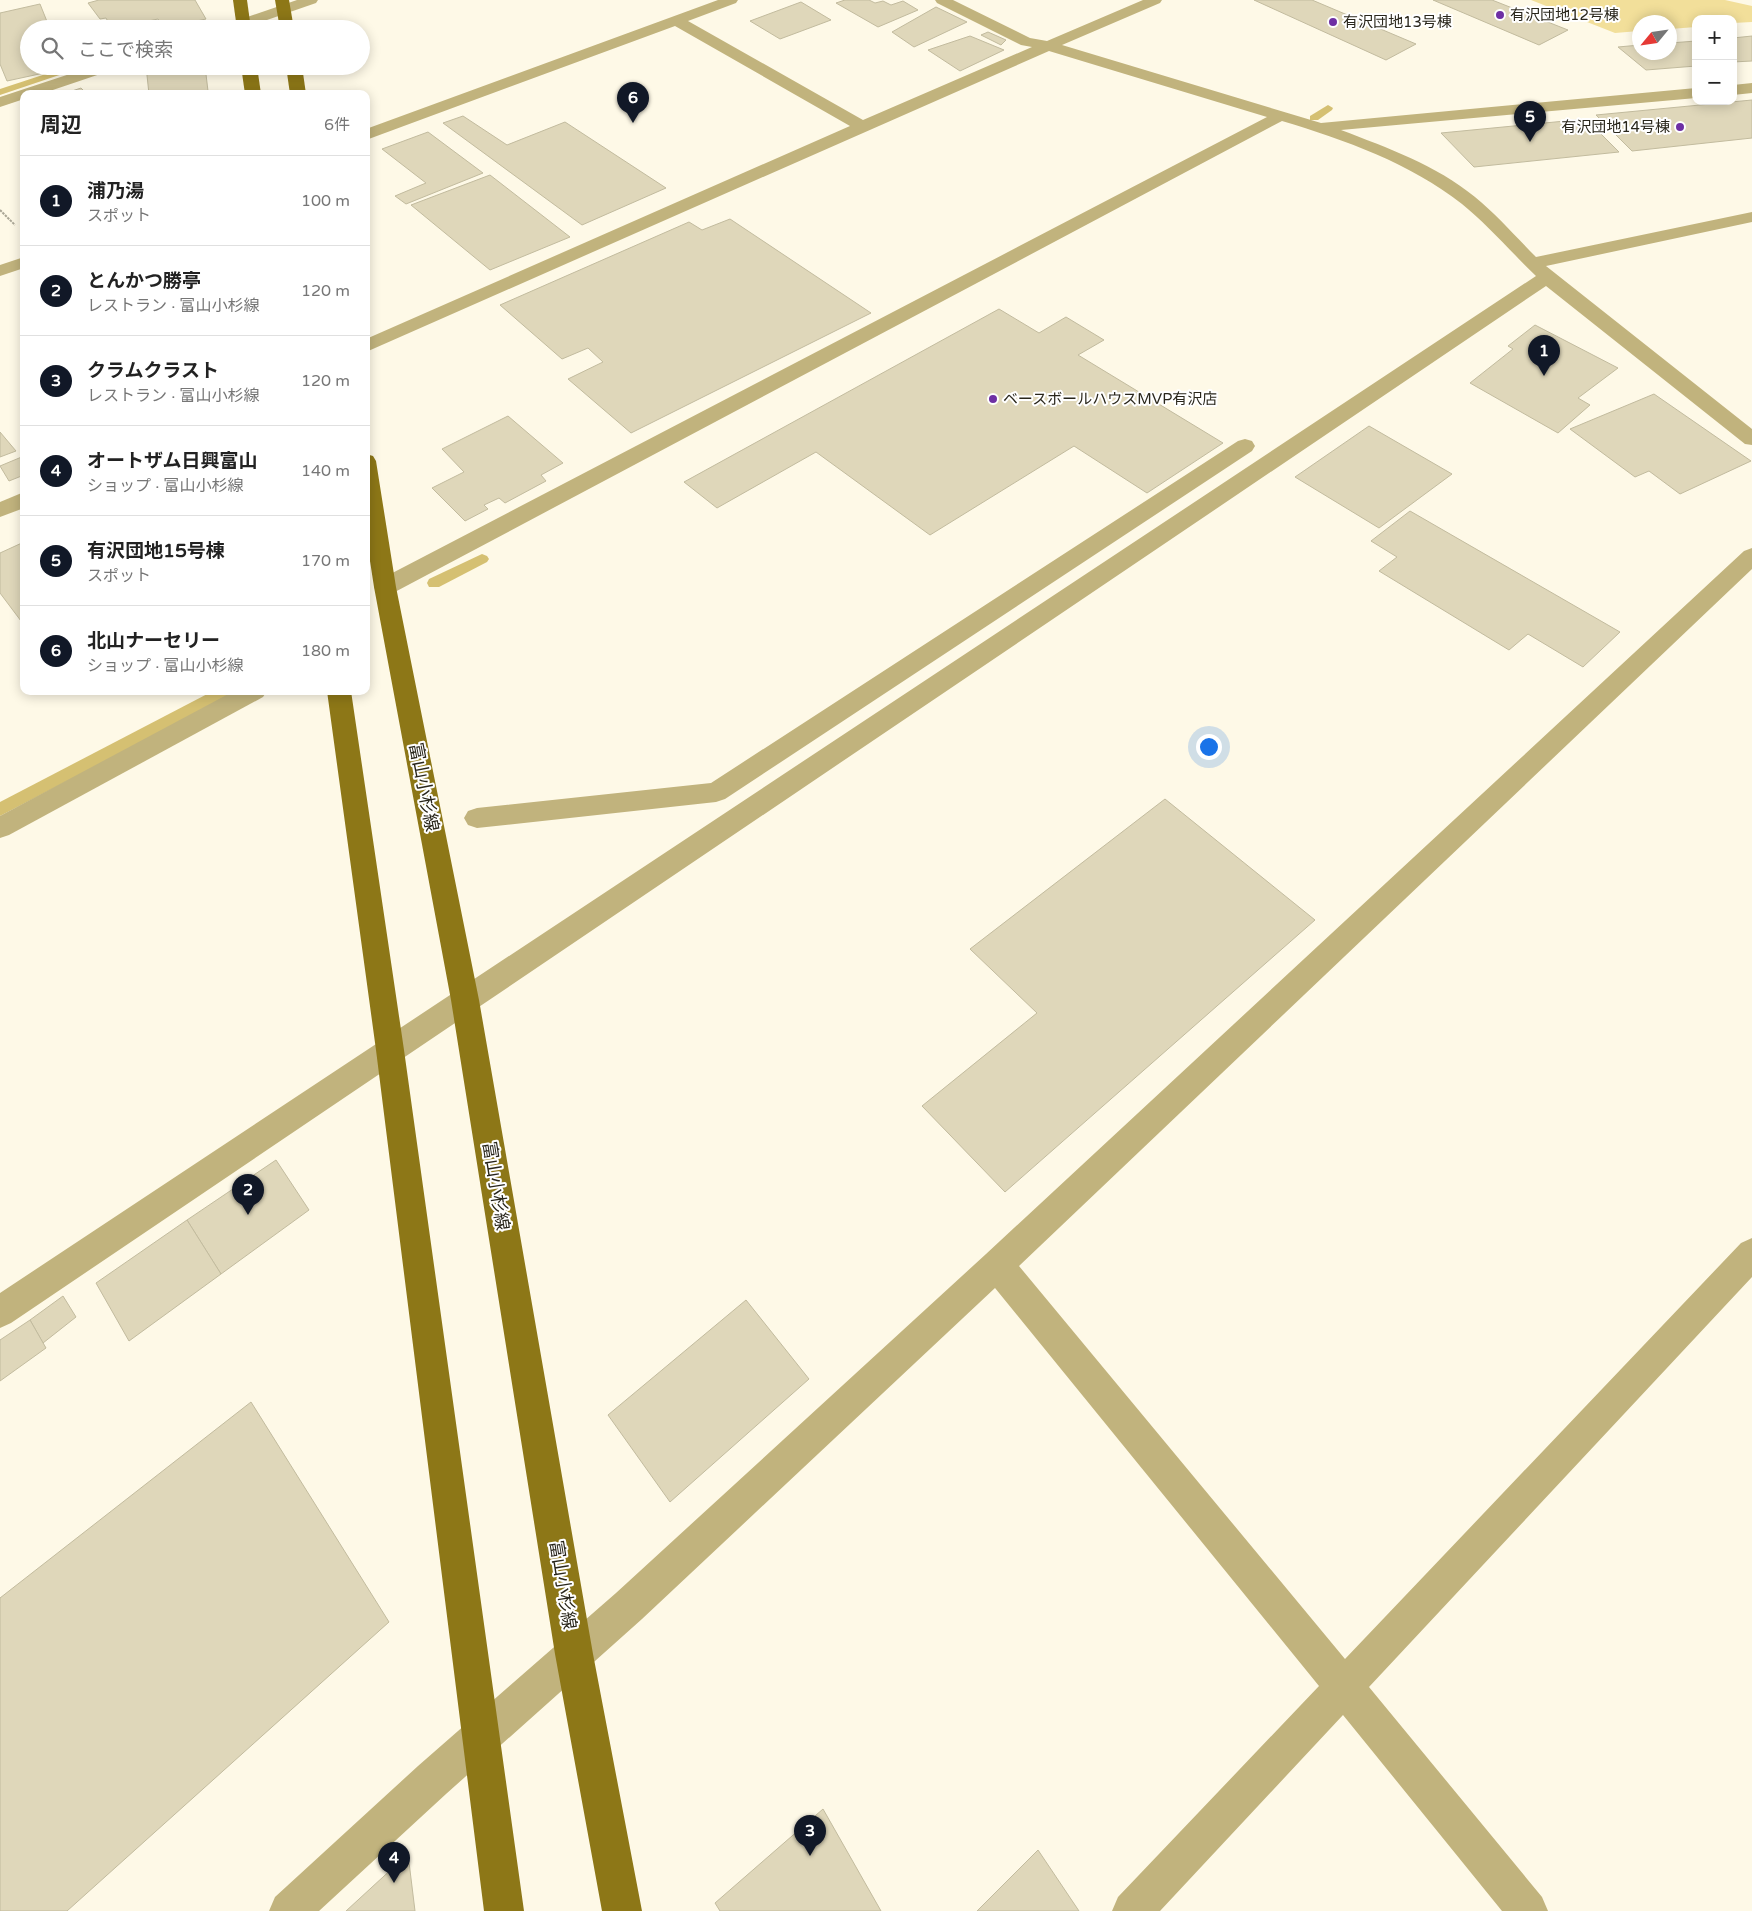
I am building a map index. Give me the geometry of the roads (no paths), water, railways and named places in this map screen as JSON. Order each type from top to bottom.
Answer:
[{"type":"main road","points":[[240,0],[243,20]]},
{"type":"main road","points":[[283,4],[286,20]]},
{"type":"main road","points":[[250,75],[252,90]]},
{"type":"main road","points":[[295,75],[297,90]]},
{"type":"main road","name":"富山小杉線","points":[[370,488],[385,587],[465,1000],[574,1654],[622,1911]]},
{"type":"main road","points":[[340,695],[390,1050],[504,1911]]},
{"type":"street","points":[[255,20],[283,4],[310,0]]},
{"type":"street","points":[[370,134],[731,0]]},
{"type":"street","points":[[942,0],[1026,42],[1049,46],[1317,127],[1392,155],[1428,173],[1469,201],[1540,270],[1752,439]]},
{"type":"street","points":[[370,344],[862,126],[1156,0]]},
{"type":"street","points":[[676,20],[862,126]]},
{"type":"street","points":[[36,90],[82,75]]},
{"type":"street","points":[[1737,90],[1752,88]]},
{"type":"street","points":[[1317,127],[1692,94]]},
{"type":"street","points":[[0,102],[20,95]]},
{"type":"street","points":[[385,587],[1280,116]]},
{"type":"street","points":[[0,1312],[817,765],[1540,270],[1752,217]]},
{"type":"street","points":[[0,271],[20,264]]},
{"type":"street","points":[[477,818],[716,792],[1245,446]]},
{"type":"street","points":[[0,510],[20,501]]},
{"type":"street","points":[[289,1911],[432,1780],[574,1654],[997,1265],[1752,556]]},
{"type":"street","points":[[0,828],[248,695]]},
{"type":"street","points":[[791,742],[817,765]]},
{"type":"street","points":[[1132,1911],[1752,1254]]},
{"type":"street","points":[[997,1265],[1528,1911]]},
{"type":"waterway","points":[[0,92],[53,75]]},
{"type":"waterway","points":[[1314,118],[1328,108]]},
{"type":"waterway","points":[[434,583],[482,559]]},
{"type":"waterway","points":[[0,810],[219,695]]},
{"type":"place","name":"有沢団地12号棟","points":[[1500,15]]},
{"type":"place","name":"有沢団地13号棟","points":[[1333,22]]},
{"type":"place","name":"北山ナーセリー","points":[[633,123]]},
{"type":"place","name":"有沢団地14号棟","points":[[1680,127]]},
{"type":"place","name":"有沢団地15号棟","points":[[1530,142]]},
{"type":"place","name":"浦乃湯","points":[[1544,376]]},
{"type":"place","name":"ベースボールハウスMVP有沢店","points":[[993,399]]},
{"type":"place","name":"とんかつ勝亭","points":[[248,1215]]},
{"type":"place","name":"クラムクラスト","points":[[810,1856]]},
{"type":"place","name":"オートザム日興富山","points":[[394,1883]]}]
